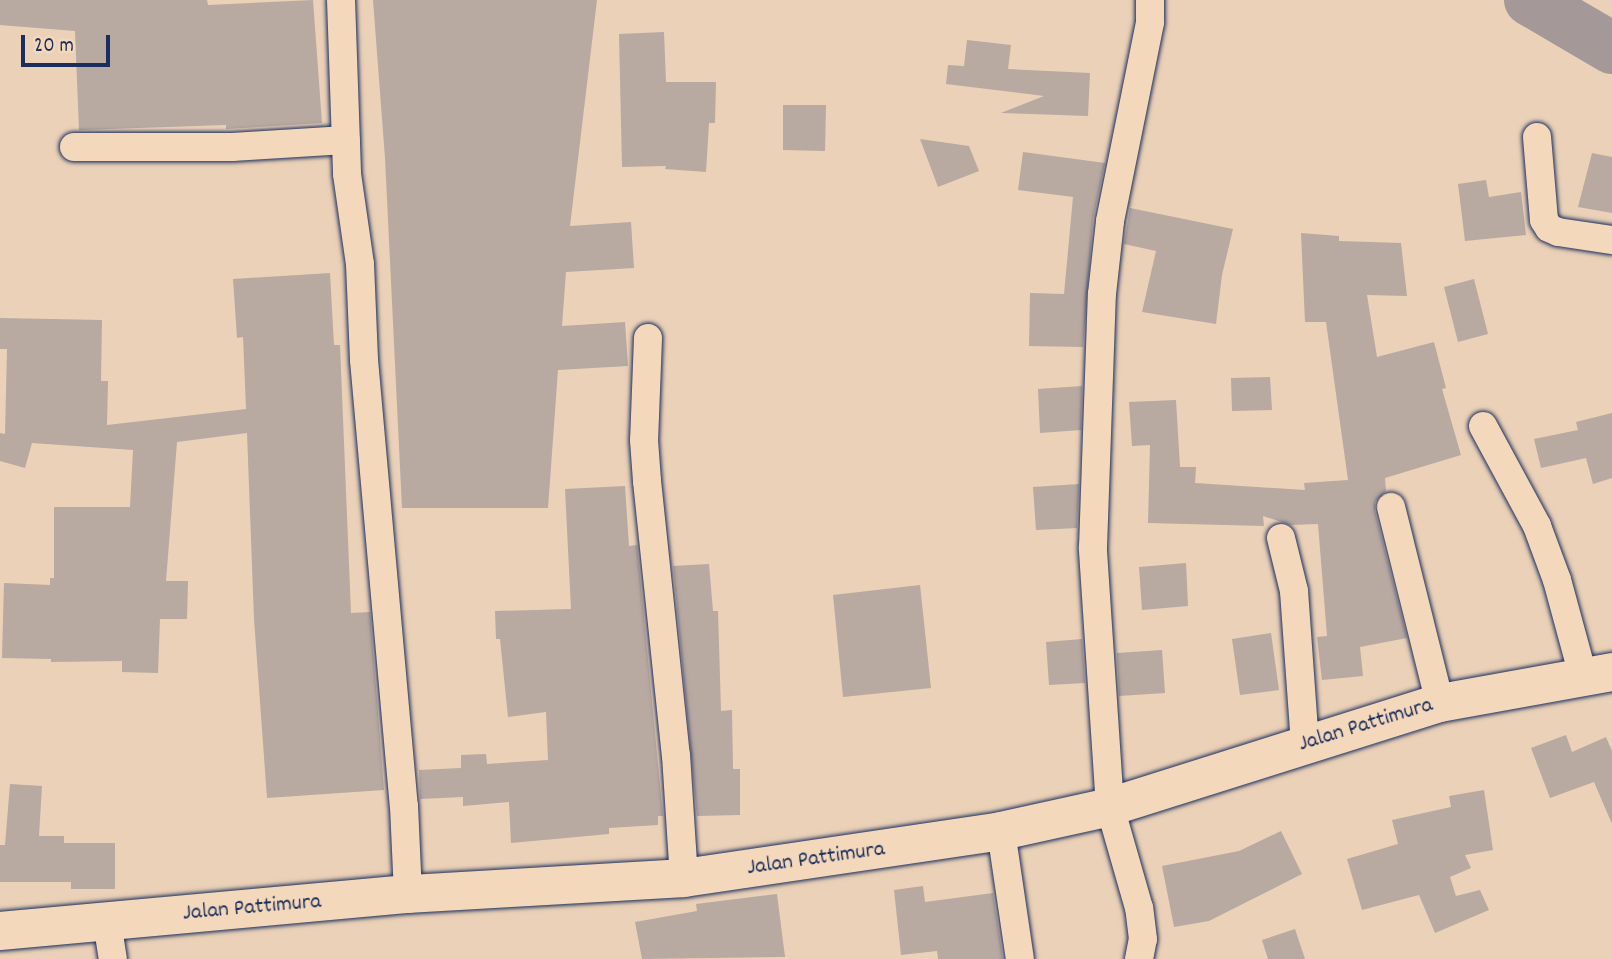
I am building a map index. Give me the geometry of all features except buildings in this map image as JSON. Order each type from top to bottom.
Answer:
[{"type":"highway","name":"Jalan Pattimura","points":[[0,931],[408,894],[684,878],[1001,831],[1110,807],[1440,703],[1598,674]]},
{"type":"street","points":[[341,0],[346,140],[360,264],[364,360],[403,793],[408,894]]},
{"type":"street","points":[[1139,959],[1143,939],[1139,908],[1110,807],[1093,548],[1102,295],[1110,221],[1150,22],[1150,0]]},
{"type":"street","points":[[1537,137],[1544,220],[1549,228],[1558,232],[1612,240]]},
{"type":"street","points":[[74,147],[232,146],[346,140]]},
{"type":"street","points":[[648,338],[644,440],[675,742],[684,878]]},
{"type":"street","points":[[1483,426],[1537,526],[1598,674]]},
{"type":"street","points":[[1391,507],[1440,703]]},
{"type":"street","points":[[1281,538],[1294,591],[1305,744]]},
{"type":"street","points":[[1001,831],[1020,959]]},
{"type":"street","points":[[107,922],[113,959]]},
{"type":"waterway","points":[[1530,0],[1612,48]]}]
